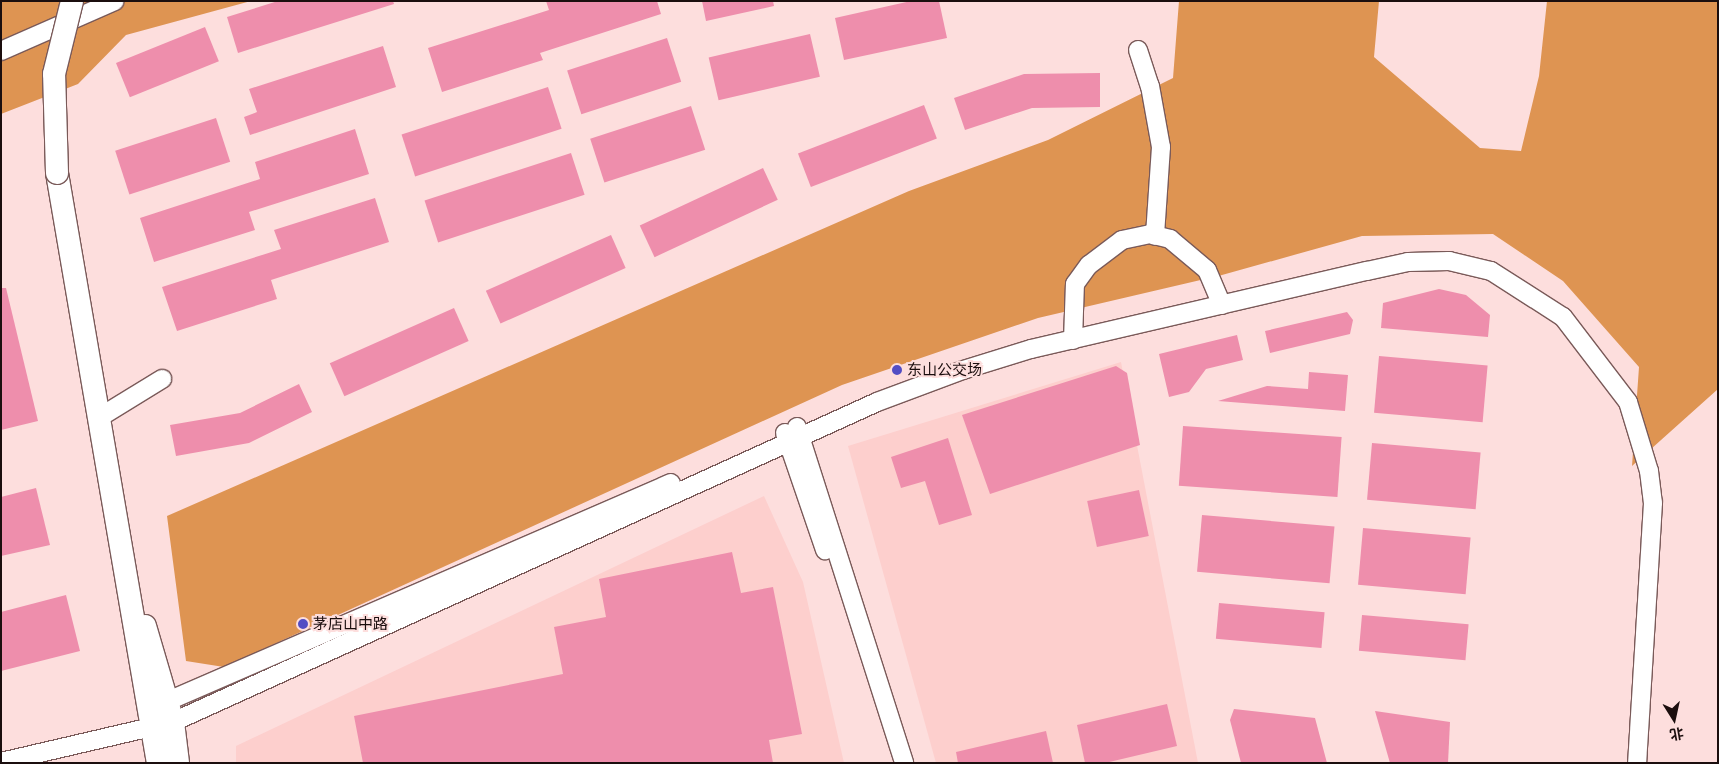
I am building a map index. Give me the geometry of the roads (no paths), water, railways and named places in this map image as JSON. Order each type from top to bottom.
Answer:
[{"type":"main road","points":[[72,1],[54,74],[56,173],[100,417],[150,727],[158,763]]},
{"type":"main road","points":[[120,544],[170,712],[178,763]]},
{"type":"street","points":[[1,51],[115,1]]},
{"type":"street","points":[[1138,50],[1150,86],[1161,147],[1155,236]]},
{"type":"street","points":[[1073,335],[1075,284],[1089,264],[1122,240],[1155,236],[1170,239],[1189,252],[1208,270],[1222,300]]},
{"type":"street","points":[[1,762],[150,727],[170,712],[793,435],[962,370],[1073,335],[1222,300],[1406,252],[1451,250],[1496,262],[1570,308],[1637,397],[1660,469],[1663,519],[1648,763]]},
{"type":"street","points":[[1222,300],[1408,262],[1449,261],[1491,272],[1563,317],[1628,402],[1649,471],[1652,534],[1637,763]]},
{"type":"street","points":[[100,417],[162,380]]},
{"type":"street","points":[[793,435],[896,763]]},
{"type":"street","points":[[793,435],[904,763]]},
{"type":"place","name":"东山公交场","points":[[897,370]]},
{"type":"place","name":"茅店山中路","points":[[303,624]]}]
